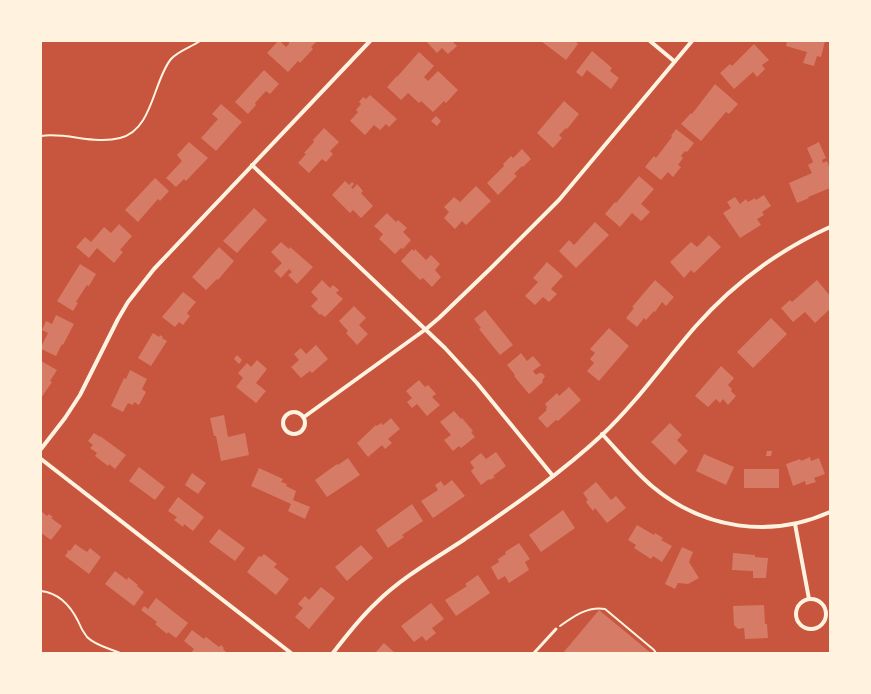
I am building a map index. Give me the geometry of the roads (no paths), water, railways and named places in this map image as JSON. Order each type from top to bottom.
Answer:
[{"type":"street","points":[[41,449],[80,396],[109,336],[128,302],[154,269],[370,41]]},
{"type":"street","points":[[650,41],[674,61]]},
{"type":"street","points":[[304,417],[426,329],[490,269],[558,200],[692,41]]},
{"type":"street","points":[[252,165],[426,329],[462,366],[553,476]]},
{"type":"street","points":[[333,653],[361,618],[377,602],[405,579],[515,505],[553,476],[602,434],[646,387],[696,327],[721,300],[740,283],[773,258],[830,227]]},
{"type":"street","points":[[291,412],[298,412],[304,417],[304,428],[299,434],[291,434],[285,430],[282,423],[287,414],[291,412]]},
{"type":"street","points":[[602,434],[653,487],[678,505],[714,520],[732,525],[756,528],[796,524],[830,512]]},
{"type":"street","points":[[41,459],[291,653]]},
{"type":"street","points":[[796,524],[809,599]]},
{"type":"street","points":[[809,599],[814,599],[822,604],[826,613],[824,622],[820,626],[811,629],[802,626],[797,618],[800,604],[809,599]]},
{"type":"lane","points":[[534,653],[556,628]]}]
